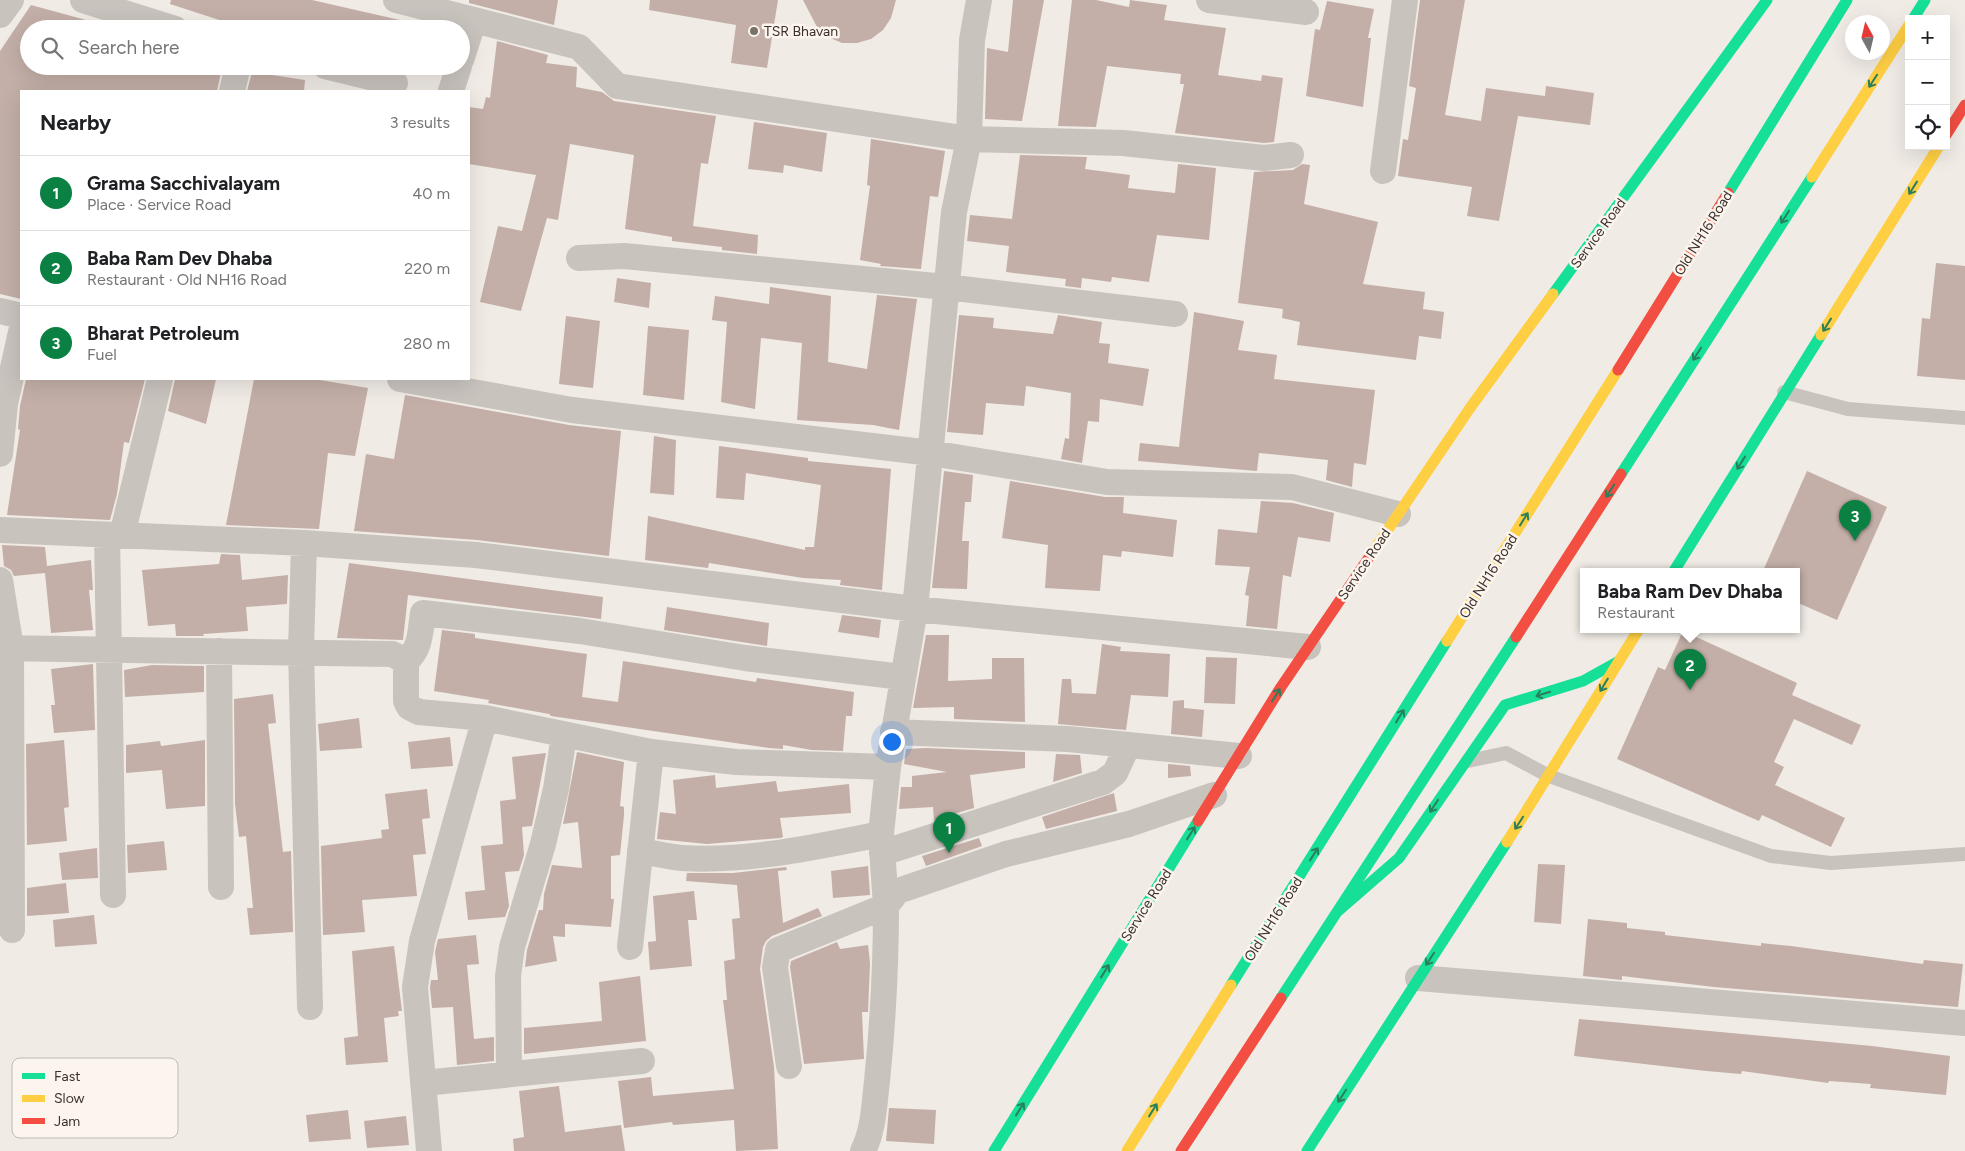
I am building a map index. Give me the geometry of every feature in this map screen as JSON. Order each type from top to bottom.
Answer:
[{"type":"main road","name":"Service Road","points":[[994,1151],[1214,795],[1308,647],[1470,408],[1768,0]]},
{"type":"main road","name":"Old NH16 Road","points":[[1127,1151],[1650,319],[1847,0]]},
{"type":"main road","points":[[1916,15],[1925,0]]},
{"type":"main road","points":[[1181,1151],[1338,911],[1905,31]]},
{"type":"main road","points":[[1950,129],[1965,105]]},
{"type":"main road","points":[[1676,568],[1936,150]]},
{"type":"main road","points":[[1307,1151],[1549,776],[1636,633]]},
{"type":"main road","points":[[1338,911],[1399,858],[1505,706],[1583,681],[1619,661]]},
{"type":"street","points":[[0,15],[11,0]]},
{"type":"street","points":[[83,0],[147,20]]},
{"type":"street","points":[[396,0],[579,47],[617,86],[969,139],[1123,143],[1264,158],[1291,155]]},
{"type":"street","points":[[863,1151],[870,1137],[885,992],[886,906],[882,843],[888,767],[915,609],[932,454],[954,212],[969,139],[972,40],[979,0]]},
{"type":"street","points":[[1209,0],[1306,12]]},
{"type":"street","points":[[1382,171],[1405,0]]},
{"type":"street","points":[[470,32],[474,20]]},
{"type":"street","points":[[232,90],[236,75]]},
{"type":"street","points":[[362,75],[395,83]]},
{"type":"street","points":[[451,90],[456,75]]},
{"type":"street","points":[[579,258],[624,256],[946,288],[1176,314]]},
{"type":"street","points":[[0,311],[20,316]]},
{"type":"street","points":[[0,454],[5,404],[20,336]]},
{"type":"street","points":[[113,895],[110,651],[114,535],[160,380]]},
{"type":"street","points":[[406,380],[572,410],[860,436],[932,454],[1107,482],[1292,487],[1398,514]]},
{"type":"street","points":[[0,530],[304,543],[476,556],[915,609],[1308,647]]},
{"type":"street","points":[[304,543],[301,651],[310,1007]]},
{"type":"street","points":[[0,580],[5,648],[12,930]]},
{"type":"street","points":[[406,661],[415,654],[423,613],[580,631],[745,658],[902,677]]},
{"type":"street","points":[[5,648],[110,651],[301,651],[392,654],[406,661]]},
{"type":"street","points":[[219,651],[221,887]]},
{"type":"street","points":[[406,661],[406,701],[409,707],[419,712],[485,718],[651,752],[736,762],[888,767]]},
{"type":"street","points":[[429,1151],[414,987],[416,968],[485,718]]},
{"type":"street","points":[[894,732],[1068,739],[1239,756]]},
{"type":"street","points":[[509,1073],[507,986],[512,947],[543,844],[556,789],[564,734]]},
{"type":"street","points":[[640,851],[682,858],[733,858],[882,843],[1104,782],[1115,774],[1128,745]]},
{"type":"street","points":[[630,947],[651,752]]},
{"type":"street","points":[[789,1066],[775,967],[778,950],[886,906],[898,891],[1006,854],[1129,824],[1214,795]]},
{"type":"street","points":[[1418,978],[1965,1023]]},
{"type":"street","points":[[424,1083],[642,1061]]},
{"type":"lane","points":[[1784,392],[1848,408],[1965,418]]},
{"type":"lane","points":[[1465,762],[1506,753],[1549,776],[1771,856],[1831,863],[1965,854]]},
{"type":"building","points":[[171,0],[312,0],[400,20],[219,20],[170,4]]},
{"type":"building","points":[[469,0],[558,0],[554,25],[469,3]]},
{"type":"building","name":"TSR Bhavan","points":[[650,0],[778,0],[767,68],[731,63],[736,25],[649,10]]},
{"type":"building","points":[[803,0],[896,0],[891,18],[883,30],[871,39],[857,43],[842,43],[828,37],[817,27]]},
{"type":"building","points":[[1013,0],[1044,0],[1022,121],[985,119],[987,48],[1008,52]]},
{"type":"building","points":[[1072,0],[1096,0],[1129,7],[1130,0],[1167,5],[1164,20],[1226,28],[1218,75],[1261,81],[1262,75],[1283,78],[1274,142],[1264,143],[1175,133],[1184,84],[1180,84],[1181,74],[1107,66],[1096,127],[1058,126]]},
{"type":"building","points":[[1420,0],[1465,0],[1445,115],[1481,121],[1486,88],[1545,96],[1546,86],[1594,93],[1590,125],[1518,116],[1499,221],[1467,216],[1472,187],[1398,176],[1403,139],[1408,140],[1416,88],[1409,86]]},
{"type":"building","points":[[1327,1],[1374,9],[1368,38],[1371,38],[1363,107],[1306,96],[1315,29],[1320,30]]},
{"type":"building","points":[[31,5],[86,20],[21,20]]},
{"type":"building","points":[[20,21],[20,75],[220,75],[217,90],[20,90],[20,299],[0,294],[0,51]]},
{"type":"building","points":[[497,41],[548,55],[546,63],[577,67],[576,87],[602,92],[614,101],[716,116],[708,164],[701,163],[693,226],[758,235],[757,254],[722,250],[722,247],[672,241],[672,237],[625,229],[634,155],[570,144],[558,220],[547,218],[521,311],[480,302],[498,226],[522,231],[536,175],[470,164],[470,107],[483,109],[486,97],[490,98]]},
{"type":"building","points":[[251,75],[272,75],[305,80],[304,90],[247,90]]},
{"type":"building","points":[[754,122],[827,133],[822,172],[784,165],[783,173],[748,169]]},
{"type":"building","points":[[871,139],[945,151],[938,197],[930,196],[921,269],[880,266],[881,264],[860,260],[870,186],[867,185]]},
{"type":"building","points":[[1020,155],[1087,157],[1085,169],[1130,175],[1128,188],[1175,193],[1178,164],[1216,168],[1209,240],[1157,235],[1149,282],[1112,277],[1111,282],[1082,278],[1081,288],[1065,286],[1066,279],[1006,272],[1009,246],[967,241],[970,215],[1012,219]]},
{"type":"building","points":[[1302,164],[1310,165],[1304,204],[1378,222],[1363,284],[1425,292],[1423,309],[1444,312],[1441,339],[1419,336],[1416,360],[1297,345],[1300,322],[1282,318],[1283,309],[1238,303],[1254,172],[1293,170]]},
{"type":"building","points":[[1936,263],[1965,266],[1965,380],[1917,376],[1922,318],[1930,319]]},
{"type":"building","points":[[617,278],[651,283],[649,308],[614,302]]},
{"type":"building","points":[[770,287],[831,296],[828,362],[867,369],[877,295],[917,299],[899,430],[873,425],[797,420],[802,343],[761,338],[755,409],[721,402],[727,322],[712,320],[715,296],[769,304]]},
{"type":"building","points":[[1194,312],[1244,321],[1238,350],[1277,355],[1274,379],[1375,390],[1366,465],[1354,463],[1352,487],[1326,480],[1328,460],[1259,453],[1257,471],[1138,461],[1140,443],[1179,447]]},
{"type":"building","points":[[959,315],[994,318],[993,328],[1053,334],[1058,315],[1102,322],[1099,343],[1110,344],[1108,363],[1149,369],[1143,406],[1100,399],[1099,422],[1088,421],[1082,463],[1061,459],[1065,438],[1069,439],[1071,393],[1026,386],[1024,406],[986,403],[983,435],[947,432]]},
{"type":"building","points":[[566,316],[600,321],[593,388],[559,384]]},
{"type":"building","points":[[648,326],[689,330],[684,400],[643,395]]},
{"type":"building","points":[[26,380],[145,380],[129,443],[124,442],[117,494],[110,520],[7,515],[20,430],[18,429],[20,406]]},
{"type":"building","points":[[175,380],[216,380],[206,424],[168,411]]},
{"type":"building","points":[[254,380],[320,380],[368,388],[355,456],[328,453],[319,529],[226,525]]},
{"type":"building","points":[[405,395],[569,425],[621,431],[609,556],[477,540],[354,531],[366,454],[394,459]]},
{"type":"building","points":[[654,436],[676,440],[674,495],[650,493]]},
{"type":"building","points":[[719,446],[808,458],[808,461],[891,469],[882,590],[840,585],[841,580],[803,578],[709,563],[708,568],[645,560],[648,516],[805,550],[805,547],[814,547],[821,485],[746,473],[744,500],[716,498]]},
{"type":"building","points":[[944,471],[973,475],[971,502],[965,502],[962,541],[969,541],[967,589],[932,588]]},
{"type":"building","points":[[1807,471],[1887,507],[1837,620],[1800,604],[1800,568],[1764,568]]},
{"type":"building","points":[[1010,481],[1105,497],[1124,497],[1123,513],[1177,520],[1173,557],[1122,551],[1121,557],[1103,555],[1100,591],[1045,588],[1048,545],[1002,538]]},
{"type":"building","points":[[1261,501],[1293,503],[1334,513],[1330,542],[1298,537],[1291,577],[1283,575],[1277,629],[1246,626],[1249,596],[1245,595],[1250,567],[1215,565],[1218,529],[1257,533]]},
{"type":"building","points":[[2,545],[45,547],[47,566],[91,560],[93,590],[89,590],[93,630],[51,633],[45,573],[14,576],[11,570],[4,566]]},
{"type":"building","points":[[221,554],[240,555],[242,580],[288,575],[287,604],[246,607],[248,631],[203,634],[204,636],[176,636],[175,624],[148,626],[142,570],[219,564]]},
{"type":"building","points":[[349,563],[603,597],[601,619],[408,595],[403,640],[337,638]]},
{"type":"building","points":[[667,607],[769,623],[767,646],[664,630]]},
{"type":"building","points":[[842,615],[881,620],[879,638],[838,632]]},
{"type":"building","points":[[442,630],[475,634],[475,638],[587,654],[582,697],[618,702],[623,661],[756,682],[757,678],[854,692],[852,716],[846,716],[843,751],[812,750],[783,745],[783,749],[551,716],[549,714],[488,703],[489,700],[434,691]]},
{"type":"building","points":[[1682,633],[1687,633],[1797,683],[1792,695],[1861,725],[1852,745],[1794,719],[1774,762],[1784,767],[1775,785],[1845,818],[1831,847],[1762,815],[1759,821],[1617,759],[1658,667],[1665,670]]},
{"type":"building","points":[[926,635],[949,635],[948,681],[992,679],[992,658],[1024,658],[1025,722],[954,719],[954,707],[913,708]]},
{"type":"building","points":[[1102,644],[1121,647],[1120,651],[1170,654],[1168,697],[1131,695],[1126,730],[1058,724],[1062,679],[1071,679],[1072,693],[1096,694]]},
{"type":"building","points":[[1206,657],[1237,658],[1235,704],[1204,703]]},
{"type":"building","points":[[93,664],[95,730],[54,733],[51,705],[55,705],[51,669]]},
{"type":"building","points":[[152,665],[204,666],[204,692],[125,697],[124,670]]},
{"type":"building","points":[[273,694],[276,723],[268,724],[283,852],[291,851],[293,932],[250,935],[247,908],[253,908],[246,836],[239,837],[235,804],[234,699]]},
{"type":"building","points":[[1184,700],[1184,708],[1204,710],[1202,737],[1171,734],[1173,701]]},
{"type":"building","points":[[359,718],[362,748],[320,751],[318,724]]},
{"type":"building","points":[[450,737],[453,766],[411,769],[408,742]]},
{"type":"building","points":[[64,740],[69,807],[64,808],[67,841],[27,845],[26,744]]},
{"type":"building","points":[[205,740],[205,806],[166,809],[162,770],[126,773],[126,745],[160,741],[161,746]]},
{"type":"building","points":[[926,748],[1025,752],[1025,768],[970,775],[974,808],[934,820],[933,807],[899,809],[901,787],[912,787],[912,776],[947,772],[904,764],[906,749]]},
{"type":"building","points":[[577,752],[624,762],[620,806],[624,807],[624,815],[620,855],[611,856],[611,899],[614,899],[611,927],[565,924],[565,937],[553,936],[557,961],[525,967],[527,950],[539,910],[543,910],[544,894],[552,865],[582,868],[578,822],[563,824]]},
{"type":"building","points":[[546,753],[532,826],[522,827],[524,855],[519,871],[505,872],[509,906],[505,917],[468,920],[465,892],[485,890],[481,846],[503,844],[500,801],[516,799],[512,757]]},
{"type":"building","points":[[1056,754],[1080,755],[1082,773],[1053,782]]},
{"type":"building","points":[[1168,764],[1190,766],[1191,776],[1168,778]]},
{"type":"building","points":[[715,775],[716,788],[776,781],[778,792],[849,784],[851,813],[780,818],[783,837],[780,838],[707,844],[657,839],[660,812],[676,814],[673,780]]},
{"type":"building","points":[[427,789],[430,818],[422,819],[426,854],[413,855],[417,896],[362,900],[365,932],[323,935],[321,846],[382,838],[381,830],[389,829],[385,794]]},
{"type":"building","points":[[1114,793],[1117,811],[1046,829],[1042,817]]},
{"type":"building","points":[[979,838],[982,846],[926,866],[922,856]]},
{"type":"building","points":[[164,841],[167,870],[128,873],[127,845]]},
{"type":"building","points":[[97,848],[98,878],[62,880],[59,853]]},
{"type":"building","points":[[1538,864],[1565,865],[1561,924],[1534,922]]},
{"type":"building","points":[[868,866],[870,895],[833,898],[831,871]]},
{"type":"building","points":[[786,867],[787,870],[778,871],[783,923],[818,908],[822,916],[772,936],[763,947],[760,969],[774,1067],[778,1149],[736,1151],[734,1120],[673,1125],[672,1122],[624,1128],[618,1081],[651,1077],[653,1096],[734,1089],[723,1000],[727,1000],[724,961],[735,959],[732,919],[740,918],[737,885],[686,881],[687,873],[733,873]]},
{"type":"building","points":[[66,883],[69,913],[27,916],[27,888]]},
{"type":"building","points":[[694,891],[697,920],[688,920],[692,966],[650,970],[648,942],[656,941],[653,896]]},
{"type":"building","points":[[94,915],[97,944],[55,947],[53,920]]},
{"type":"building","points":[[1588,919],[1627,923],[1627,928],[1665,932],[1665,935],[1761,946],[1761,943],[1791,946],[1923,964],[1924,960],[1963,964],[1958,1007],[1714,987],[1622,976],[1622,980],[1583,976]]},
{"type":"building","points":[[476,935],[479,964],[467,965],[474,1039],[494,1037],[494,1061],[457,1065],[453,1007],[432,1008],[431,980],[438,980],[435,952],[438,939]]},
{"type":"building","points":[[837,942],[840,949],[868,945],[870,963],[868,1012],[862,1012],[864,1059],[804,1064],[790,967],[791,961]]},
{"type":"building","points":[[394,946],[402,1011],[398,1011],[399,1016],[384,1018],[388,1062],[346,1065],[344,1038],[358,1036],[352,951]]},
{"type":"building","points":[[640,976],[646,1041],[524,1054],[524,1028],[602,1021],[599,982]]},
{"type":"building","points":[[1579,1019],[1872,1046],[1950,1056],[1946,1095],[1870,1088],[1871,1084],[1829,1081],[1828,1083],[1742,1071],[1741,1074],[1706,1071],[1574,1056]]},
{"type":"building","points":[[559,1086],[565,1132],[621,1125],[625,1151],[514,1151],[513,1139],[524,1137],[519,1091]]},
{"type":"building","points":[[889,1108],[936,1110],[934,1144],[886,1141]]},
{"type":"building","points":[[348,1110],[351,1139],[309,1142],[306,1115]]},
{"type":"building","points":[[406,1116],[409,1145],[367,1148],[364,1121]]},
{"type":"traffic: fast","points":[[1553,294],[1767,0]]},
{"type":"traffic: fast","points":[[1728,193],[1847,0]]},
{"type":"traffic: fast","points":[[1916,15],[1925,0]]},
{"type":"traffic: fast","points":[[1621,474],[1812,177]]},
{"type":"traffic: fast","points":[[1676,568],[1821,335]]},
{"type":"traffic: fast","points":[[1281,998],[1516,637]]},
{"type":"traffic: fast","points":[[1231,985],[1447,641]]},
{"type":"traffic: fast","points":[[1338,911],[1399,858],[1505,705],[1583,681],[1619,661]]},
{"type":"traffic: fast","points":[[994,1151],[1198,821]]},
{"type":"traffic: fast","points":[[1307,1151],[1507,842]]},
{"type":"traffic: slow","points":[[1812,177],[1905,31]]},
{"type":"traffic: slow","points":[[1821,335],[1937,150]]},
{"type":"traffic: slow","points":[[1370,556],[1470,408],[1553,294]]},
{"type":"traffic: slow","points":[[1447,641],[1618,370]]},
{"type":"traffic: slow","points":[[1507,842],[1637,633]]},
{"type":"traffic: slow","points":[[1127,1151],[1231,985]]},
{"type":"traffic: jam","points":[[1950,129],[1965,105]]},
{"type":"traffic: jam","points":[[1618,370],[1728,193]]},
{"type":"traffic: jam","points":[[1516,637],[1621,474]]},
{"type":"traffic: jam","points":[[1198,821],[1281,687],[1370,556]]},
{"type":"traffic: jam","points":[[1181,1151],[1281,998]]},
{"type":"place","name":"TSR Bhavan","points":[[754,31]]},
{"type":"place","name":"Bharat Petroleum","points":[[1855,541]]},
{"type":"place","name":"Baba Ram Dev Dhaba","points":[[1690,690]]},
{"type":"place","name":"Grama Sacchivalayam","points":[[949,853]]}]
